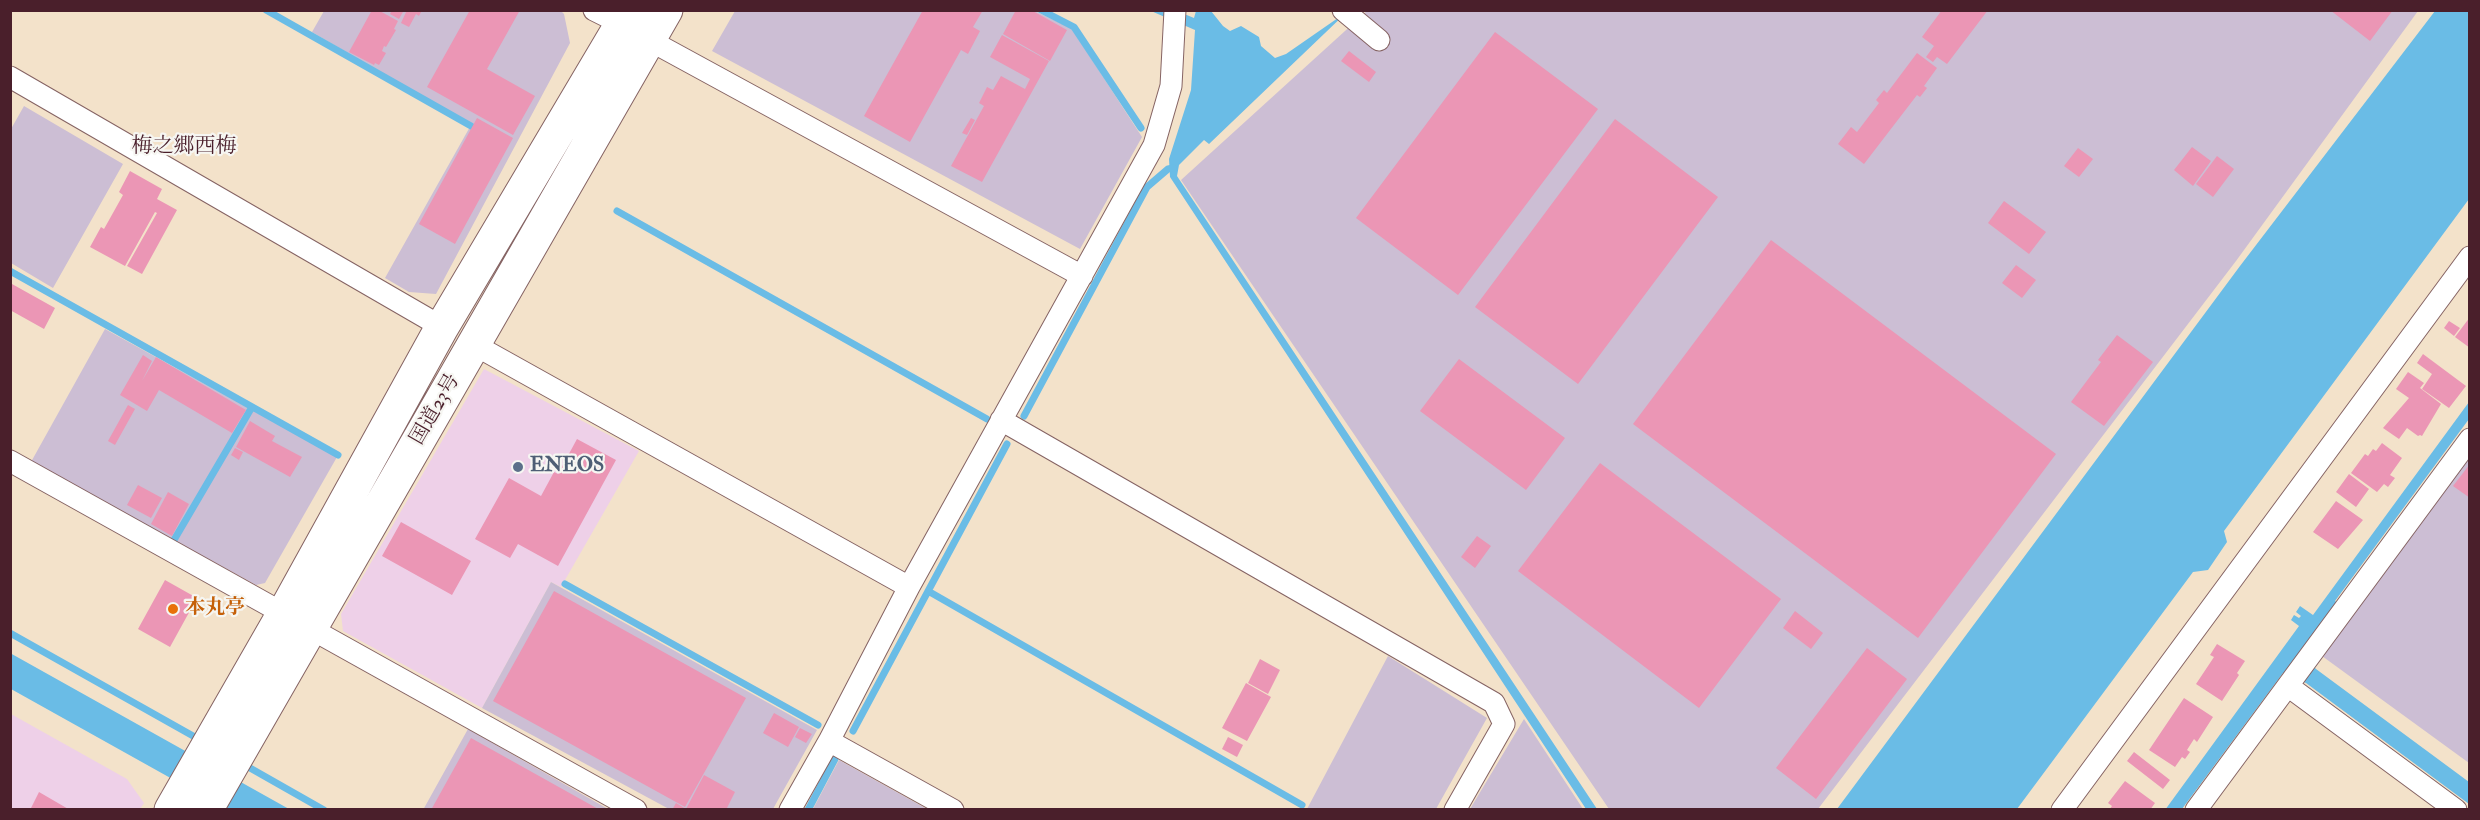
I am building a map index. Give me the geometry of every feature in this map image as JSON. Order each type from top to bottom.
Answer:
[{"type":"highway","points":[[624,19],[669,10]]},
{"type":"highway","name":"国道23号","points":[[297,620],[442,327],[624,19]]},
{"type":"highway","name":"国道23号","points":[[191,805],[297,620],[473,344],[624,19]]},
{"type":"street","points":[[790,810],[829,741],[909,587],[1154,145],[1171,86],[1175,10]]},
{"type":"street","points":[[1349,16],[1379,40]]},
{"type":"street","points":[[624,19],[1082,276]]},
{"type":"street","points":[[10,77],[442,327]]},
{"type":"street","points":[[2062,810],[2469,257]]},
{"type":"street","points":[[473,344],[909,587]]},
{"type":"street","points":[[1001,420],[1494,703],[1504,724],[1455,810]]},
{"type":"street","points":[[2196,810],[2469,439]]},
{"type":"street","points":[[10,461],[636,810]]},
{"type":"street","points":[[2288,686],[2456,810]]},
{"type":"street","points":[[829,741],[953,810]]},
{"type":"shaded area","points":[[560,10],[564,14],[570,43],[436,294],[409,292],[385,278],[471,125],[312,32],[324,11]]},
{"type":"shaded area","points":[[735,11],[1035,11],[1072,29],[1142,137],[1080,249],[712,51]]},
{"type":"shaded area","points":[[1367,11],[2418,11],[2236,261],[1818,809],[1609,809],[1181,180]]},
{"type":"shaded area","points":[[24,106],[123,164],[53,288],[11,263],[11,129]]},
{"type":"shaded area","points":[[105,329],[337,457],[265,583],[256,585],[31,462]]},
{"type":"shaded area","points":[[484,369],[639,451],[561,587],[551,582],[482,708],[343,631],[341,614]]},
{"type":"shaded area","points":[[2469,458],[2469,763],[2322,656]]},
{"type":"shaded area","points":[[551,582],[817,730],[773,809],[669,809],[482,708]]},
{"type":"shaded area","points":[[1388,656],[1487,718],[1436,809],[1307,809]]},
{"type":"shaded area","points":[[11,714],[127,779],[144,803],[140,809],[11,810]]},
{"type":"shaded area","points":[[1524,719],[1583,809],[1470,809]]},
{"type":"shaded area","points":[[468,729],[608,809],[423,810]]},
{"type":"shaded area","points":[[839,760],[927,809],[813,809]]},
{"type":"water","points":[[1151,11],[1177,11],[1194,18],[1196,11],[1211,11],[1230,31],[1241,26],[1259,37],[1261,46],[1275,58],[1286,54],[1348,11],[1209,144],[1204,140],[1179,165],[1177,176],[1597,809],[1586,809],[1170,177],[1169,159],[1191,90],[1195,30]]},
{"type":"water","points":[[2435,11],[2469,11],[2469,199],[2224,531],[2227,542],[2208,570],[2193,572],[2017,809],[1837,809],[2240,266]]},
{"type":"water","points":[[2469,402],[2469,419],[2335,601],[2338,603],[2301,653],[2316,669],[2469,782],[2469,804],[2306,683],[2283,673],[2182,809],[2165,810],[2299,626],[2291,620],[2294,615],[2299,618],[2301,616],[2296,612],[2300,606],[2313,615]]},
{"type":"water","points":[[10,653],[289,809],[226,809],[11,689]]},
{"type":"building","points":[[372,10],[378,10],[398,21],[394,29],[396,30],[386,47],[384,46],[382,51],[386,53],[379,65],[375,63],[374,65],[349,52]]},
{"type":"building","points":[[392,10],[404,10],[399,19],[390,14]]},
{"type":"building","points":[[407,10],[422,10],[419,16],[416,14],[409,27],[401,23]]},
{"type":"building","points":[[470,10],[520,10],[487,69],[535,96],[513,135],[427,87]]},
{"type":"building","points":[[923,10],[983,10],[973,27],[980,31],[968,54],[961,50],[910,142],[864,116]]},
{"type":"building","points":[[1016,10],[1031,10],[1067,30],[1050,61],[1003,34]]},
{"type":"building","points":[[1942,10],[1988,10],[1947,64],[1937,57],[1933,62],[1926,57],[1934,46],[1922,37]]},
{"type":"building","points":[[2330,10],[2393,10],[2370,41]]},
{"type":"building","points":[[1495,32],[1598,109],[1458,295],[1356,218]]},
{"type":"building","points":[[1002,35],[1049,61],[982,182],[951,166],[984,106],[979,103],[987,87],[993,90],[1001,76],[1025,89],[1030,79],[990,57]]},
{"type":"building","points":[[1349,51],[1376,72],[1369,82],[1341,61]]},
{"type":"building","points":[[1917,53],[1937,68],[1924,86],[1927,88],[1920,97],[1917,95],[1864,164],[1838,144],[1851,127],[1857,132],[1879,103],[1876,100],[1884,90],[1887,93]]},
{"type":"building","points":[[477,118],[513,138],[455,244],[419,224]]},
{"type":"building","points":[[971,118],[975,120],[967,135],[962,133]]},
{"type":"building","points":[[1615,119],[1718,197],[1578,384],[1475,307]]},
{"type":"building","points":[[2192,147],[2211,161],[2193,186],[2174,170]]},
{"type":"building","points":[[2078,148],[2093,159],[2079,177],[2064,166]]},
{"type":"building","points":[[2217,156],[2234,169],[2213,197],[2196,184]]},
{"type":"building","points":[[130,171],[162,189],[157,199],[177,210],[142,274],[127,266],[157,213],[155,212],[125,266],[90,247],[101,227],[104,229],[123,195],[119,192]]},
{"type":"building","points":[[2004,201],[2046,232],[2029,254],[1988,223]]},
{"type":"building","points":[[1771,240],[2056,454],[1918,638],[1633,424]]},
{"type":"building","points":[[2016,265],[2036,280],[2022,298],[2002,283]]},
{"type":"building","points":[[12,284],[55,308],[44,329],[10,310]]},
{"type":"building","points":[[2470,317],[2470,348],[2455,337]]},
{"type":"building","points":[[2449,321],[2460,328],[2454,336],[2444,328]]},
{"type":"building","points":[[2117,335],[2153,362],[2104,426],[2071,402],[2101,362],[2098,360]]},
{"type":"building","points":[[2423,354],[2466,386],[2449,408],[2422,389],[2432,374],[2417,363]]},
{"type":"building","points":[[143,355],[152,361],[142,381],[156,357],[246,410],[232,433],[159,390],[147,411],[120,395]]},
{"type":"building","points":[[1459,359],[1565,438],[1526,490],[1420,411]]},
{"type":"building","points":[[2408,372],[2424,383],[2420,388],[2441,404],[2422,436],[2418,436],[2407,428],[2399,439],[2383,428],[2409,398],[2396,389]]},
{"type":"building","points":[[128,405],[135,409],[115,445],[108,441]]},
{"type":"building","points":[[250,421],[275,436],[272,441],[302,457],[290,477],[236,447]]},
{"type":"building","points":[[577,439],[616,460],[558,566],[518,544],[510,558],[475,539],[509,478],[541,496],[554,472],[558,474]]},
{"type":"building","points":[[2382,443],[2402,458],[2390,475],[2395,478],[2388,487],[2384,484],[2377,492],[2351,473],[2365,454],[2368,456],[2373,449],[2376,451]]},
{"type":"building","points":[[235,448],[243,452],[239,460],[231,455]]},
{"type":"building","points":[[1600,463],[1781,599],[1699,708],[1518,571]]},
{"type":"building","points":[[2470,464],[2470,498],[2453,486]]},
{"type":"building","points":[[2349,474],[2369,489],[2356,507],[2336,492]]},
{"type":"building","points":[[138,485],[162,498],[151,518],[127,505]]},
{"type":"building","points":[[168,492],[189,504],[172,536],[151,524]]},
{"type":"building","points":[[2336,501],[2363,520],[2338,549],[2313,532]]},
{"type":"building","points":[[401,522],[471,561],[452,595],[382,556]]},
{"type":"building","points":[[1477,536],[1491,546],[1475,568],[1461,557]]},
{"type":"building","points":[[165,580],[197,598],[170,647],[138,629]]},
{"type":"building","points":[[554,591],[746,698],[685,807],[493,701]]},
{"type":"building","points":[[1795,611],[1823,633],[1811,649],[1783,628]]},
{"type":"building","points":[[2217,644],[2245,661],[2222,701],[2196,684],[2214,657],[2210,655]]},
{"type":"building","points":[[1867,648],[1907,679],[1816,799],[1776,768]]},
{"type":"building","points":[[1260,659],[1280,670],[1268,694],[1248,683]]},
{"type":"building","points":[[1246,683],[1271,697],[1247,741],[1222,728]]},
{"type":"building","points":[[2184,698],[2213,717],[2197,742],[2194,739],[2187,750],[2190,752],[2185,759],[2182,757],[2175,767],[2149,750]]},
{"type":"building","points":[[774,713],[799,727],[788,747],[763,733]]},
{"type":"building","points":[[800,728],[812,734],[806,743],[795,737]]},
{"type":"building","points":[[1228,737],[1243,745],[1237,757],[1222,749]]},
{"type":"building","points":[[471,738],[600,810],[431,810]]},
{"type":"building","points":[[2134,752],[2170,780],[2163,789],[2127,761]]},
{"type":"building","points":[[704,775],[735,792],[726,810],[672,810],[676,803],[686,809]]},
{"type":"building","points":[[2125,781],[2155,803],[2150,810],[2109,810],[2112,806],[2108,803]]},
{"type":"building","points":[[39,792],[70,810],[30,810]]},
{"type":"waterway","points":[[266,10],[471,126]]},
{"type":"waterway","points":[[1041,10],[1074,27],[1141,128]]},
{"type":"waterway","points":[[1024,416],[1147,187],[1168,169],[1173,168]]},
{"type":"waterway","points":[[617,211],[987,419]]},
{"type":"waterway","points":[[10,271],[338,455]]},
{"type":"waterway","points":[[174,540],[252,407]]},
{"type":"waterway","points":[[853,731],[1007,444]]},
{"type":"waterway","points":[[565,584],[818,725]]},
{"type":"waterway","points":[[928,591],[1302,805]]},
{"type":"waterway","points":[[10,633],[202,741]]},
{"type":"waterway","points":[[808,810],[835,759]]},
{"type":"waterway","points":[[243,764],[324,810]]},
{"type":"place","name":"ENEOS","points":[[518,467]]},
{"type":"place","name":"本丸亭","points":[[173,609]]},
{"type":"district","name":"梅之郷西梅","points":[[184,147]]}]
